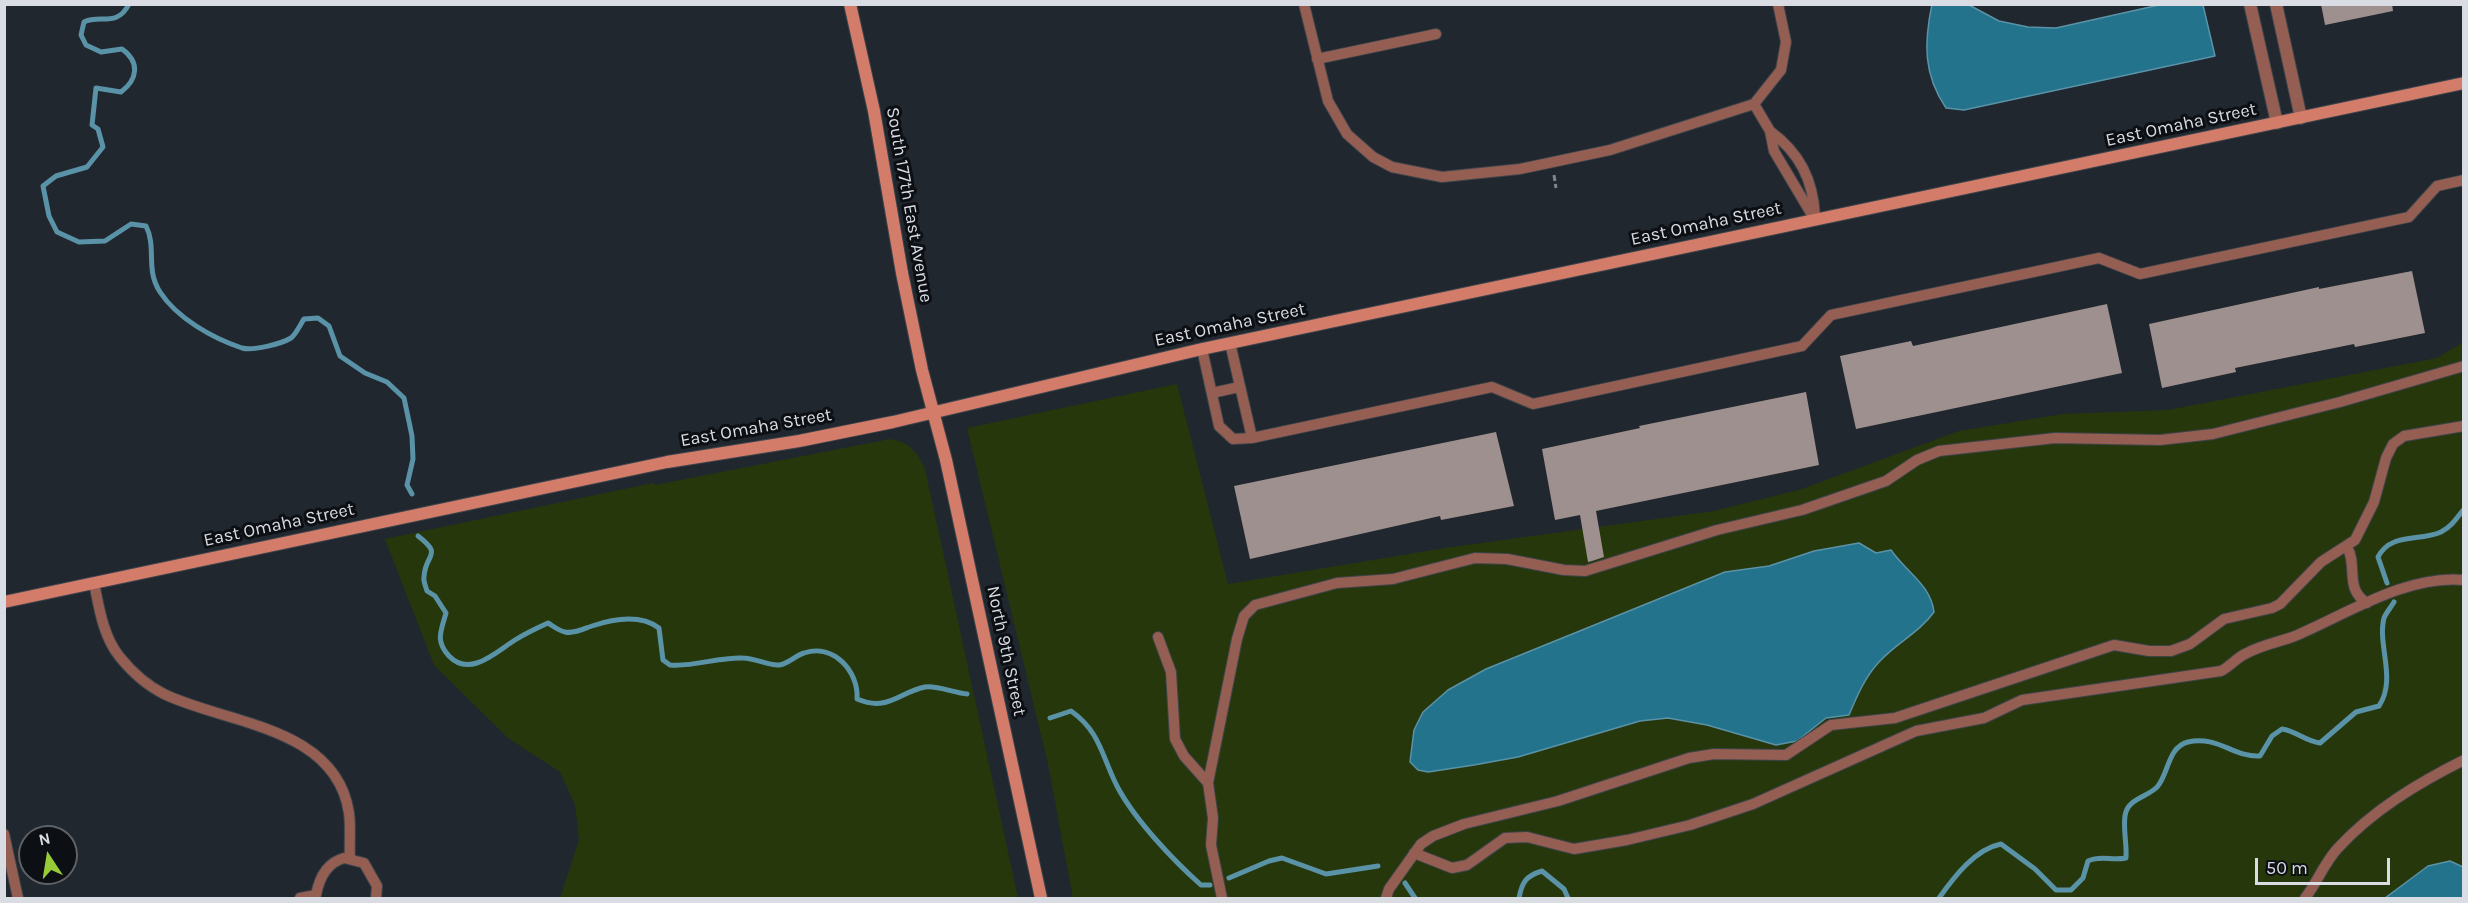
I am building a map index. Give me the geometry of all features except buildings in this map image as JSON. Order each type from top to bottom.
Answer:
[{"type":"street","name":"South 177th East Avenue","points":[[850,4],[874,111],[902,273],[933,411]]},
{"type":"street","points":[[2250,4],[2277,123]]},
{"type":"street","points":[[2277,4],[2301,118]]},
{"type":"street","name":"East Omaha Street","points":[[4,602],[668,462],[799,441],[1202,349],[2463,83]]},
{"type":"street","name":"North 9th Street","points":[[933,411],[949,471],[1041,898]]},
{"type":"lane","points":[[1304,4],[1328,101],[1347,134],[1382,162],[1430,177],[1520,169],[1610,150],[1754,104],[1781,70],[1786,42],[1778,4]]},
{"type":"lane","points":[[1317,59],[1436,34]]},
{"type":"lane","points":[[1754,104],[1770,130],[1774,151],[1815,220]]},
{"type":"lane","points":[[1202,349],[1223,432],[1233,439],[1252,438],[1492,387],[1533,404],[1802,346],[1831,315],[2099,258],[2140,274],[2409,217],[2437,186],[2463,180]]},
{"type":"lane","points":[[1230,343],[1252,438]]},
{"type":"lane","points":[[1222,898],[1211,845],[1213,818],[1208,783],[1237,639],[1244,616],[1255,605],[1337,583],[1393,579],[1475,558],[1507,559],[1564,570],[1585,571],[1711,532],[1802,510],[1886,481],[1917,460],[1939,451],[2055,438],[2160,440],[2213,434],[2349,400],[2463,366]]},
{"type":"lane","points":[[1212,393],[1239,387]]},
{"type":"lane","points":[[1388,895],[1414,853],[1433,836],[1464,824],[1558,801],[1689,758],[1714,754],[1786,755],[1831,725],[1895,718],[2114,645],[2161,652],[2180,648],[2224,619],[2272,608],[2280,604],[2321,562],[2355,540],[2367,519],[2393,444],[2413,434],[2463,426]]},
{"type":"lane","points":[[2347,547],[2350,553],[2354,588],[2359,598],[2367,603]]},
{"type":"lane","points":[[1414,853],[1452,868],[1467,865],[1505,837],[1527,837],[1574,849],[1661,833],[1776,795],[1916,731],[1984,718],[2022,700],[2221,671],[2246,653],[2294,636],[2367,603],[2428,582],[2448,578],[2463,580]]},
{"type":"lane","points":[[94,583],[105,628],[118,654],[144,682],[164,694],[293,739],[312,751],[330,770],[343,794],[349,812],[350,859]]},
{"type":"lane","points":[[1158,637],[1171,672],[1175,740],[1184,756],[1208,783]]},
{"type":"lane","points":[[2305,898],[2337,848],[2405,793],[2463,760]]},
{"type":"lane","points":[[4,834],[18,898]]},
{"type":"lane","points":[[300,898],[317,897],[322,874],[338,860],[350,859],[364,863],[371,872],[377,886],[376,898]]},
{"type":"green space","points":[[2463,342],[2463,898],[1073,898],[1048,764],[967,428],[1177,384],[1228,584],[1445,548],[1714,511],[1799,490],[1959,431],[2063,414],[2168,410],[2437,358]]},
{"type":"green space","points":[[890,439],[908,445],[925,469],[1018,898],[560,898],[579,840],[575,805],[560,772],[508,738],[434,665],[385,539],[653,483],[655,485]]},
{"type":"water","points":[[1932,4],[1969,5],[1999,21],[2028,27],[2056,28],[2159,5],[2203,5],[2215,56],[1964,110],[1946,108],[1933,83],[1927,58]]},
{"type":"water","points":[[1859,543],[1876,553],[1891,550],[1923,586],[1932,602],[1934,612],[1874,668],[1849,715],[1826,718],[1797,741],[1776,745],[1707,725],[1668,718],[1640,721],[1518,757],[1474,765],[1428,772],[1418,770],[1410,762],[1414,730],[1423,712],[1448,690],[1486,669],[1725,572],[1769,566],[1814,551]]},
{"type":"water","points":[[2450,861],[2463,867],[2463,898],[2385,898],[2428,866]]},
{"type":"waterway","points":[[129,4],[119,16],[84,22],[81,35],[86,45],[101,52],[122,49],[132,59],[135,70],[131,82],[121,92],[96,88],[92,125],[98,129],[103,147],[87,167],[56,176],[43,186],[49,216],[57,232],[79,242],[105,241],[131,224],[146,226],[151,242],[153,275],[160,292],[167,301],[196,326],[219,339],[242,348],[260,348],[291,338],[304,319],[318,318],[329,326],[340,356],[365,373],[387,382],[404,398],[412,436],[413,459],[407,485],[412,494]]},
{"type":"waterway","points":[[2387,583],[2378,557],[2384,549],[2398,541],[2441,532],[2451,525],[2464,509]]},
{"type":"waterway","points":[[418,536],[432,551],[425,569],[424,582],[427,591],[435,596],[446,613],[440,636],[442,645],[449,656],[457,662],[474,664],[483,661],[519,637],[548,623],[561,631],[572,632],[609,621],[635,619],[659,628],[663,660],[670,665],[743,658],[779,665],[801,654],[815,651],[825,652],[842,662],[854,679],[857,699],[877,703],[885,702],[925,687],[967,694]]},
{"type":"waterway","points":[[1939,898],[1958,873],[1974,858],[1991,847],[2001,844],[2035,869],[2056,890],[2071,890],[2083,878],[2088,861],[2097,858],[2126,858],[2125,816],[2127,810],[2134,801],[2158,786],[2173,754],[2181,745],[2188,742],[2208,742],[2242,754],[2260,756],[2272,736],[2282,729],[2320,743],[2356,712],[2379,706],[2384,696],[2387,673],[2383,639],[2384,618],[2394,602]]},
{"type":"waterway","points":[[1050,718],[1071,711],[1081,719],[1095,737],[1118,788],[1135,814],[1156,840],[1190,875],[1201,885],[1210,885]]},
{"type":"waterway","points":[[1229,878],[1282,858],[1326,874],[1378,866]]},
{"type":"waterway","points":[[1519,898],[1526,880],[1542,871],[1564,889],[1568,898]]},
{"type":"waterway","points":[[1405,883],[1415,898]]}]
